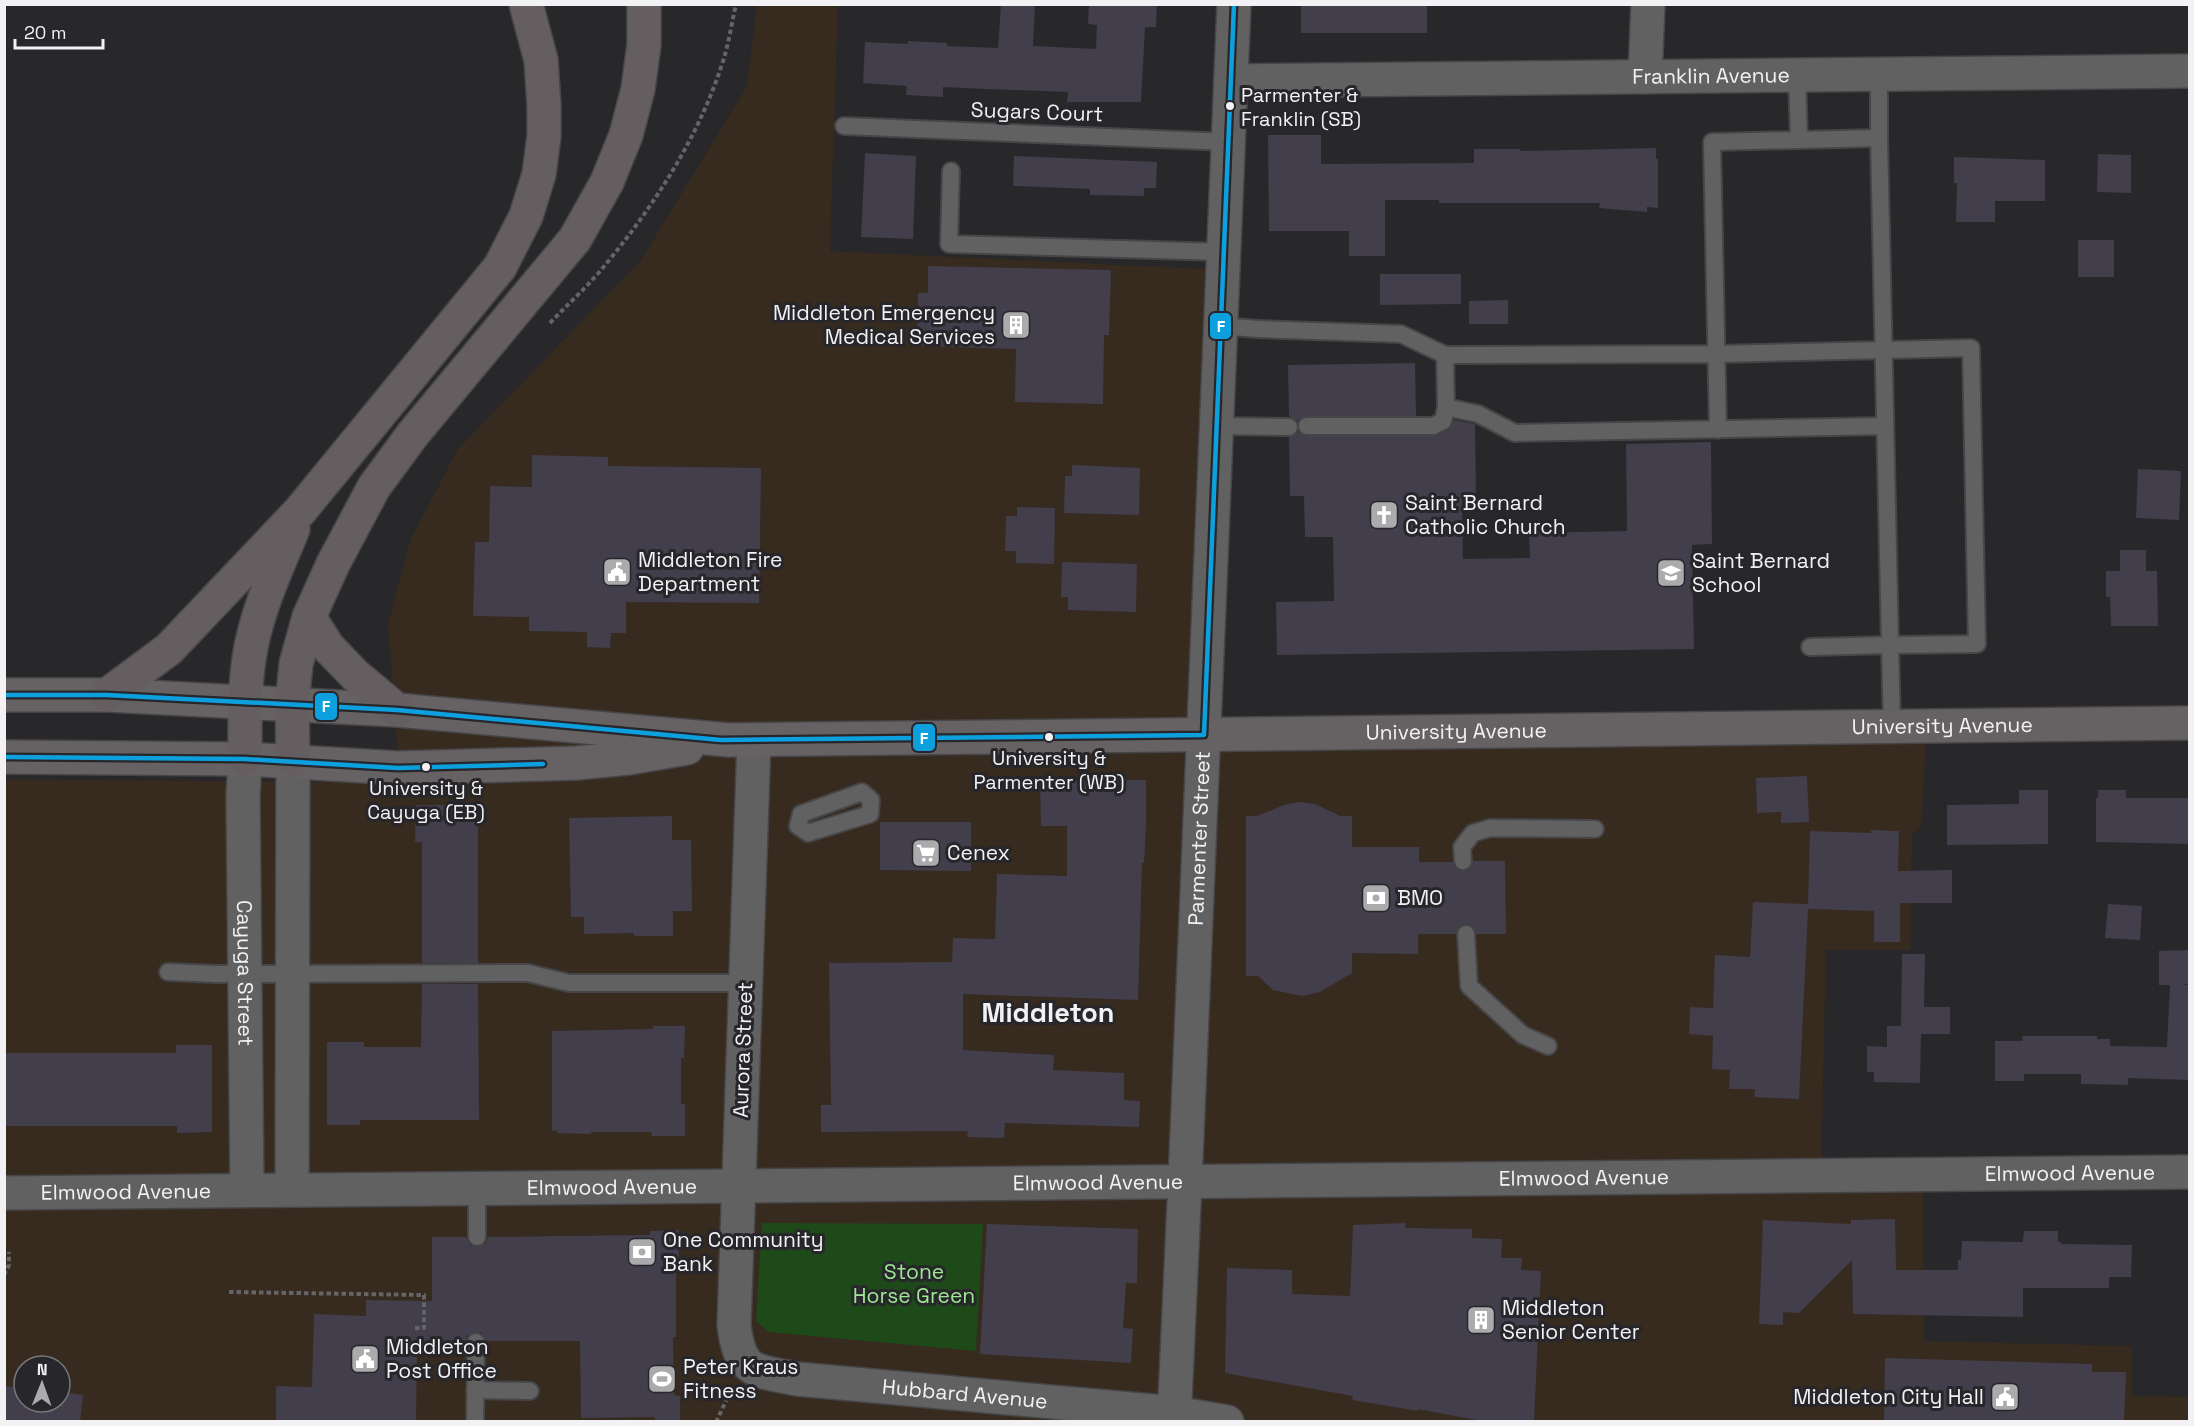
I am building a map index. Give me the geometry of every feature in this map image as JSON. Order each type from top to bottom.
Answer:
[{"type":"highway","points":[[107,695],[169,649],[300,511],[500,267],[526,216],[539,174],[544,136],[541,60],[526,4]]},
{"type":"highway","points":[[293,760],[292,705],[296,664],[309,617],[333,564],[374,487],[420,425],[575,239],[607,182],[626,135],[638,89],[644,45],[644,4]]},
{"type":"highway","points":[[245,759],[245,703],[251,648],[264,599],[300,511]]},
{"type":"highway","points":[[309,617],[328,647],[355,675],[397,710]]},
{"type":"main road","name":"University Avenue","points":[[4,695],[107,695],[397,710],[721,740],[2190,723]]},
{"type":"main road","name":"University Avenue","points":[[4,757],[293,760],[398,768],[577,763],[677,750],[721,740]]},
{"type":"street","name":"Parmenter Street","points":[[1174,1417],[1234,4]]},
{"type":"street","points":[[1645,77],[1648,4]]},
{"type":"street","name":"Franklin Avenue","points":[[1231,81],[2190,71]]},
{"type":"street","name":"Aurora Street","points":[[743,1360],[734,1325],[754,740]]},
{"type":"street","name":"Cayuga Street","points":[[245,759],[247,1190]]},
{"type":"street","points":[[292,1190],[293,760]]},
{"type":"street","name":"Elmwood Avenue","points":[[4,1193],[2190,1172]]},
{"type":"street","name":"Hubbard Avenue","points":[[743,1360],[750,1368],[797,1379],[1227,1422]]},
{"type":"lane","points":[[1797,75],[1799,140]]},
{"type":"lane","points":[[1878,75],[1892,727]]},
{"type":"lane","name":"Sugars Court","points":[[844,126],[1229,142]]},
{"type":"lane","points":[[1718,430],[1712,142],[1879,138]]},
{"type":"lane","points":[[951,171],[949,244],[1224,252]]},
{"type":"lane","points":[[1221,326],[1401,334],[1445,355],[1717,354],[1971,348],[1977,644],[1810,647]]},
{"type":"lane","points":[[1307,426],[1433,426],[1443,422],[1446,407],[1445,355]]},
{"type":"lane","points":[[1446,407],[1478,414],[1515,433],[1885,426]]},
{"type":"lane","points":[[1216,426],[1289,427]]},
{"type":"lane","points":[[1463,861],[1462,846],[1473,833],[1490,828],[1595,829]]},
{"type":"lane","points":[[1466,934],[1469,986],[1523,1035],[1548,1046]]},
{"type":"lane","points":[[168,972],[528,973],[569,983],[746,983]]},
{"type":"lane","points":[[477,1189],[477,1237]]},
{"type":"lane","points":[[475,1422],[476,1342]]},
{"type":"lane","points":[[475,1390],[530,1391]]},
{"type":"path","points":[[4,1275],[9,1265],[9,1252]]},
{"type":"path","points":[[229,1292],[424,1295],[424,1328],[412,1328]]},
{"type":"path","points":[[716,1422],[727,1399]]},
{"type":"shaded area","points":[[757,4],[838,5],[830,251],[1224,270],[1204,735],[1927,727],[1921,828],[1912,834],[1910,950],[1826,950],[1821,1176],[1923,1175],[1924,1341],[2132,1346],[2132,1396],[2190,1397],[2189,1422],[5,1422],[5,779],[400,783],[388,624],[410,540],[458,449],[641,260],[747,86]]},
{"type":"green space","name":"Stone Horse Green","points":[[762,1223],[983,1224],[976,1351],[768,1332],[756,1321]]},
{"type":"building","points":[[1001,4],[1035,4],[1033,46],[1096,49],[1097,25],[1088,24],[1089,4],[1157,4],[1156,27],[1145,27],[1141,102],[1067,102],[1068,92],[943,87],[943,97],[906,95],[907,86],[863,83],[865,42],[908,44],[908,41],[947,43],[947,46],[998,48]]},
{"type":"building","points":[[1301,4],[1427,4],[1427,33],[1301,33]]},
{"type":"building","points":[[1268,135],[1321,135],[1321,164],[1474,163],[1474,149],[1520,149],[1520,151],[1656,148],[1658,208],[1647,207],[1647,212],[1599,208],[1600,203],[1439,203],[1439,200],[1385,200],[1385,256],[1349,256],[1349,231],[1269,231]]},
{"type":"building","points":[[865,153],[916,156],[913,239],[861,237]]},
{"type":"building","points":[[2098,154],[2131,155],[2131,193],[2097,192]]},
{"type":"building","points":[[1014,156],[1157,162],[1156,188],[1144,188],[1144,196],[1090,195],[1090,189],[1013,186]]},
{"type":"building","points":[[1954,157],[2045,160],[2045,201],[1995,201],[1995,222],[1956,222],[1957,183],[1954,183]]},
{"type":"building","points":[[2078,240],[2114,240],[2114,277],[2078,277]]},
{"type":"building","name":"Middleton Emergency Medical Services","points":[[928,266],[1111,270],[1109,335],[1104,335],[1103,404],[1015,402],[1016,349],[917,346],[918,293],[928,293]]},
{"type":"building","points":[[1380,274],[1461,274],[1461,304],[1380,305]]},
{"type":"building","points":[[1508,300],[1508,324],[1469,324],[1469,301]]},
{"type":"building","points":[[1415,363],[1416,416],[1307,416],[1298,421],[1289,416],[1288,365]]},
{"type":"building","name":"Saint Bernard Catholic Church","points":[[1454,420],[1475,424],[1476,499],[1462,499],[1463,559],[1530,558],[1529,533],[1627,531],[1626,444],[1711,442],[1712,544],[1692,545],[1694,649],[1277,655],[1276,602],[1334,601],[1333,537],[1305,537],[1304,496],[1290,496],[1289,437],[1298,432],[1307,436],[1433,436],[1448,430]]},
{"type":"building","name":"Middleton Fire Department","points":[[532,455],[608,457],[608,466],[761,468],[759,603],[626,602],[626,633],[611,633],[610,648],[587,647],[587,632],[529,631],[529,617],[473,616],[475,542],[489,542],[490,486],[532,487]]},
{"type":"building","points":[[1072,465],[1140,468],[1139,515],[1064,513],[1065,476],[1072,476]]},
{"type":"building","points":[[2138,469],[2181,471],[2179,520],[2136,518]]},
{"type":"building","points":[[1017,507],[1055,508],[1054,564],[1016,563],[1016,551],[1005,551],[1006,516],[1017,516]]},
{"type":"building","points":[[2120,550],[2146,550],[2146,571],[2157,571],[2158,626],[2111,626],[2110,597],[2106,597],[2106,571],[2120,571]]},
{"type":"building","points":[[1062,562],[1137,564],[1136,612],[1068,610],[1068,597],[1061,597]]},
{"type":"building","points":[[1807,776],[1809,822],[1781,823],[1781,812],[1757,813],[1756,778]]},
{"type":"building","points":[[1146,780],[1138,1000],[963,994],[963,1050],[1054,1055],[1053,1070],[1124,1073],[1124,1100],[1140,1101],[1139,1127],[1005,1123],[1004,1138],[967,1137],[968,1131],[821,1132],[821,1105],[831,1105],[829,963],[952,962],[953,938],[995,939],[997,874],[1067,876],[1067,826],[1041,826],[1040,781]]},
{"type":"building","points":[[2019,790],[2048,790],[2048,844],[1947,845],[1947,805],[2019,804]]},
{"type":"building","points":[[2098,790],[2126,790],[2126,798],[2190,798],[2190,844],[2096,842]]},
{"type":"building","name":"BMO","points":[[1299,802],[1315,804],[1340,816],[1352,816],[1352,847],[1419,847],[1419,862],[1453,862],[1455,867],[1463,871],[1469,869],[1473,861],[1505,861],[1506,934],[1476,934],[1471,925],[1465,924],[1460,926],[1456,934],[1418,934],[1418,954],[1352,953],[1352,973],[1320,992],[1302,996],[1273,990],[1258,976],[1246,976],[1246,816],[1257,816],[1284,805]]},
{"type":"building","points":[[416,805],[454,805],[454,812],[478,812],[478,963],[422,963],[422,842],[415,842]]},
{"type":"building","points":[[672,816],[672,840],[691,840],[692,911],[673,911],[673,936],[634,936],[634,933],[584,934],[584,917],[571,917],[569,818]]},
{"type":"building","name":"Cenex","points":[[880,822],[971,822],[971,871],[880,870]]},
{"type":"building","points":[[1871,830],[1899,831],[1898,871],[1952,870],[1952,903],[1900,903],[1900,942],[1874,942],[1874,911],[1808,909],[1799,1099],[1754,1097],[1755,1089],[1729,1089],[1730,1070],[1712,1069],[1713,1036],[1689,1034],[1690,1007],[1713,1008],[1715,955],[1750,957],[1753,902],[1808,904],[1810,831],[1871,833]]},
{"type":"building","points":[[2108,904],[2142,906],[2140,940],[2105,938]]},
{"type":"building","points":[[2190,950],[2190,984],[2180,985],[2190,985],[2190,1080],[2128,1078],[2128,1085],[2081,1084],[2081,1074],[2024,1074],[2024,1081],[1995,1081],[1995,1041],[2023,1041],[2022,1036],[2097,1036],[2097,1039],[2110,1039],[2110,1046],[2167,1047],[2170,985],[2159,985],[2159,951]]},
{"type":"building","points":[[1902,954],[1925,954],[1924,1007],[1950,1007],[1950,1034],[1921,1034],[1920,1083],[1874,1082],[1874,1072],[1867,1072],[1867,1046],[1887,1047],[1887,1026],[1901,1026]]},
{"type":"building","points":[[422,984],[478,984],[479,1120],[360,1120],[360,1125],[327,1125],[327,1042],[364,1042],[364,1047],[421,1047]]},
{"type":"building","points":[[653,1026],[685,1026],[684,1058],[681,1058],[681,1104],[685,1104],[685,1136],[652,1136],[651,1132],[591,1132],[591,1134],[552,1131],[552,1031],[653,1029]]},
{"type":"building","points":[[176,1045],[212,1045],[212,1132],[177,1133],[177,1126],[4,1126],[4,1053],[176,1053]]},
{"type":"building","points":[[1895,1219],[1896,1270],[1958,1270],[1962,1241],[2023,1242],[2024,1231],[2058,1231],[2058,1242],[2061,1244],[2132,1245],[2131,1277],[2109,1277],[2109,1288],[2023,1288],[2023,1317],[1853,1314],[1852,1260],[1799,1313],[1783,1312],[1783,1325],[1759,1324],[1763,1220],[1851,1224],[1851,1220]]},
{"type":"building","points":[[1406,1223],[1405,1228],[1472,1229],[1472,1238],[1502,1239],[1501,1258],[1522,1258],[1521,1270],[1541,1271],[1534,1422],[1487,1422],[1352,1400],[1353,1396],[1225,1373],[1227,1268],[1292,1270],[1292,1294],[1350,1296],[1353,1225]]},
{"type":"building","points":[[987,1224],[1138,1229],[1137,1283],[1126,1283],[1123,1328],[1133,1329],[1131,1363],[980,1354]]},
{"type":"building","points":[[679,1230],[679,1260],[676,1260],[676,1337],[673,1337],[674,1395],[680,1396],[680,1422],[655,1422],[655,1417],[581,1418],[580,1341],[486,1341],[482,1333],[476,1332],[467,1336],[466,1342],[417,1342],[416,1422],[276,1422],[276,1386],[312,1387],[314,1314],[366,1316],[366,1300],[432,1301],[432,1237],[466,1237],[471,1246],[478,1247],[486,1243],[488,1237],[650,1235],[650,1231]]},
{"type":"building","name":"Middleton City Hall","points":[[1885,1358],[2092,1364],[2092,1372],[2126,1372],[2124,1422],[1884,1422]]},
{"type":"building","points":[[4,1386],[12,1387],[12,1414],[72,1414],[72,1394],[83,1395],[80,1422],[4,1422]]},
{"type":"transit line","name":"F","points":[[4,695],[107,695],[397,710],[721,740],[1204,735],[1234,4]]},
{"type":"transit line","name":"F","points":[[4,757],[245,759],[398,768],[543,764]]},
{"type":"place","name":"Parmenter & Franklin (SB)","points":[[1230,106]]},
{"type":"place","name":"Middleton Emergency Medical Services","points":[[1016,325]]},
{"type":"place","name":"Saint Bernard Catholic Church","points":[[1384,515]]},
{"type":"place","name":"Middleton Fire Department","points":[[617,572]]},
{"type":"place","name":"Saint Bernard School","points":[[1671,573]]},
{"type":"place","name":"University & Parmenter (WB)","points":[[1049,737]]},
{"type":"place","name":"University & Cayuga (EB)","points":[[426,767]]},
{"type":"place","name":"Cenex","points":[[926,853]]},
{"type":"place","name":"BMO","points":[[1376,898]]},
{"type":"place","name":"One Community Bank","points":[[642,1252]]},
{"type":"place","name":"Middleton Senior Center","points":[[1481,1320]]},
{"type":"place","name":"Middleton Post Office","points":[[365,1359]]},
{"type":"place","name":"Peter Kraus Fitness","points":[[662,1379]]},
{"type":"place","name":"Middleton City Hall","points":[[2005,1397]]},
{"type":"district","name":"Middleton","points":[[1048,1013]]}]
